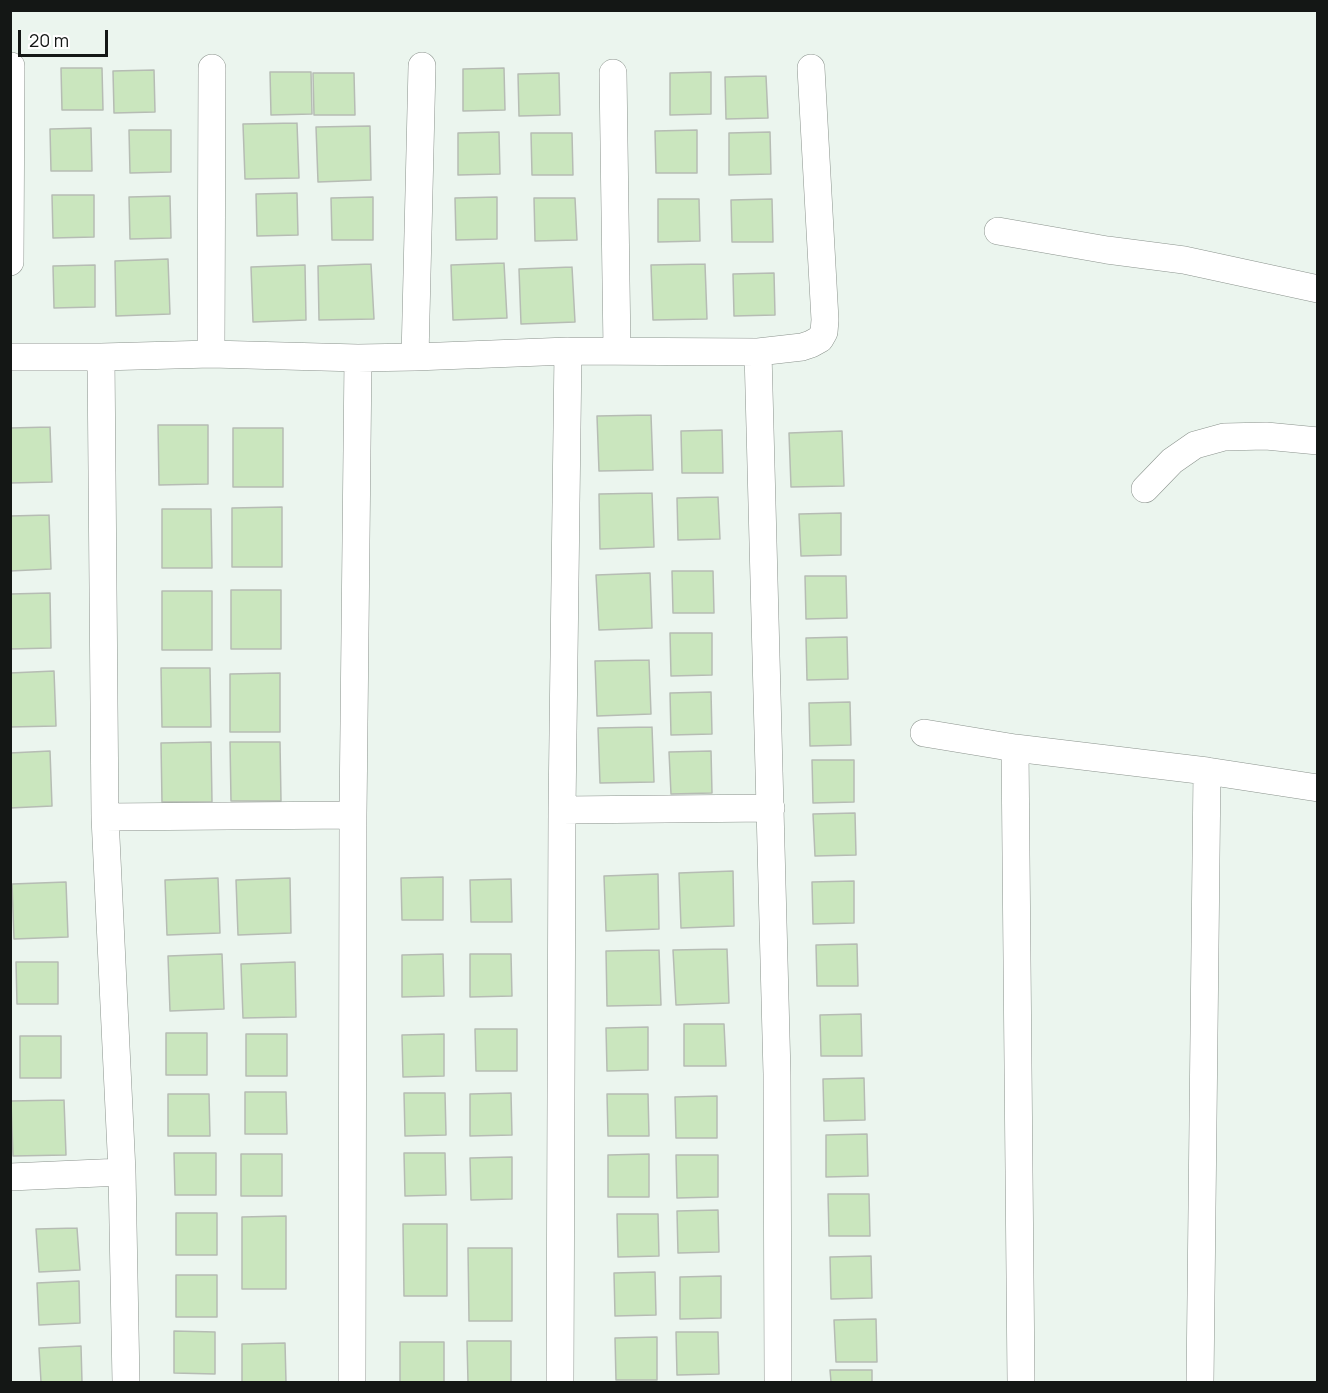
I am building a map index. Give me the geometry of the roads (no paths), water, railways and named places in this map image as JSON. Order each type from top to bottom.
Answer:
[{"type":"street","points":[[10,262],[11,66]]},
{"type":"street","points":[[415,357],[422,66]]},
{"type":"street","points":[[211,354],[212,68]]},
{"type":"street","points":[[10,357],[211,354],[358,358],[617,350],[758,352],[811,344],[820,339],[824,332],[825,320],[811,68]]},
{"type":"street","points":[[613,73],[617,350]]},
{"type":"street","points":[[998,231],[1107,250],[1184,260],[1317,289]]},
{"type":"street","points":[[560,1383],[562,810],[568,351]]},
{"type":"street","points":[[758,352],[777,1074],[778,1383]]},
{"type":"street","points":[[101,357],[105,817],[122,1172],[126,1383]]},
{"type":"street","points":[[352,1383],[352,815],[358,358]]},
{"type":"street","points":[[1145,489],[1172,461],[1195,445],[1224,437],[1266,436],[1317,441]]},
{"type":"street","points":[[924,733],[1015,748],[1207,771],[1317,788]]},
{"type":"street","points":[[1015,748],[1021,1383]]},
{"type":"street","points":[[1200,1383],[1207,771]]},
{"type":"street","points":[[562,810],[771,808]]},
{"type":"street","points":[[105,817],[352,815]]},
{"type":"street","points":[[10,1177],[122,1172]]}]
